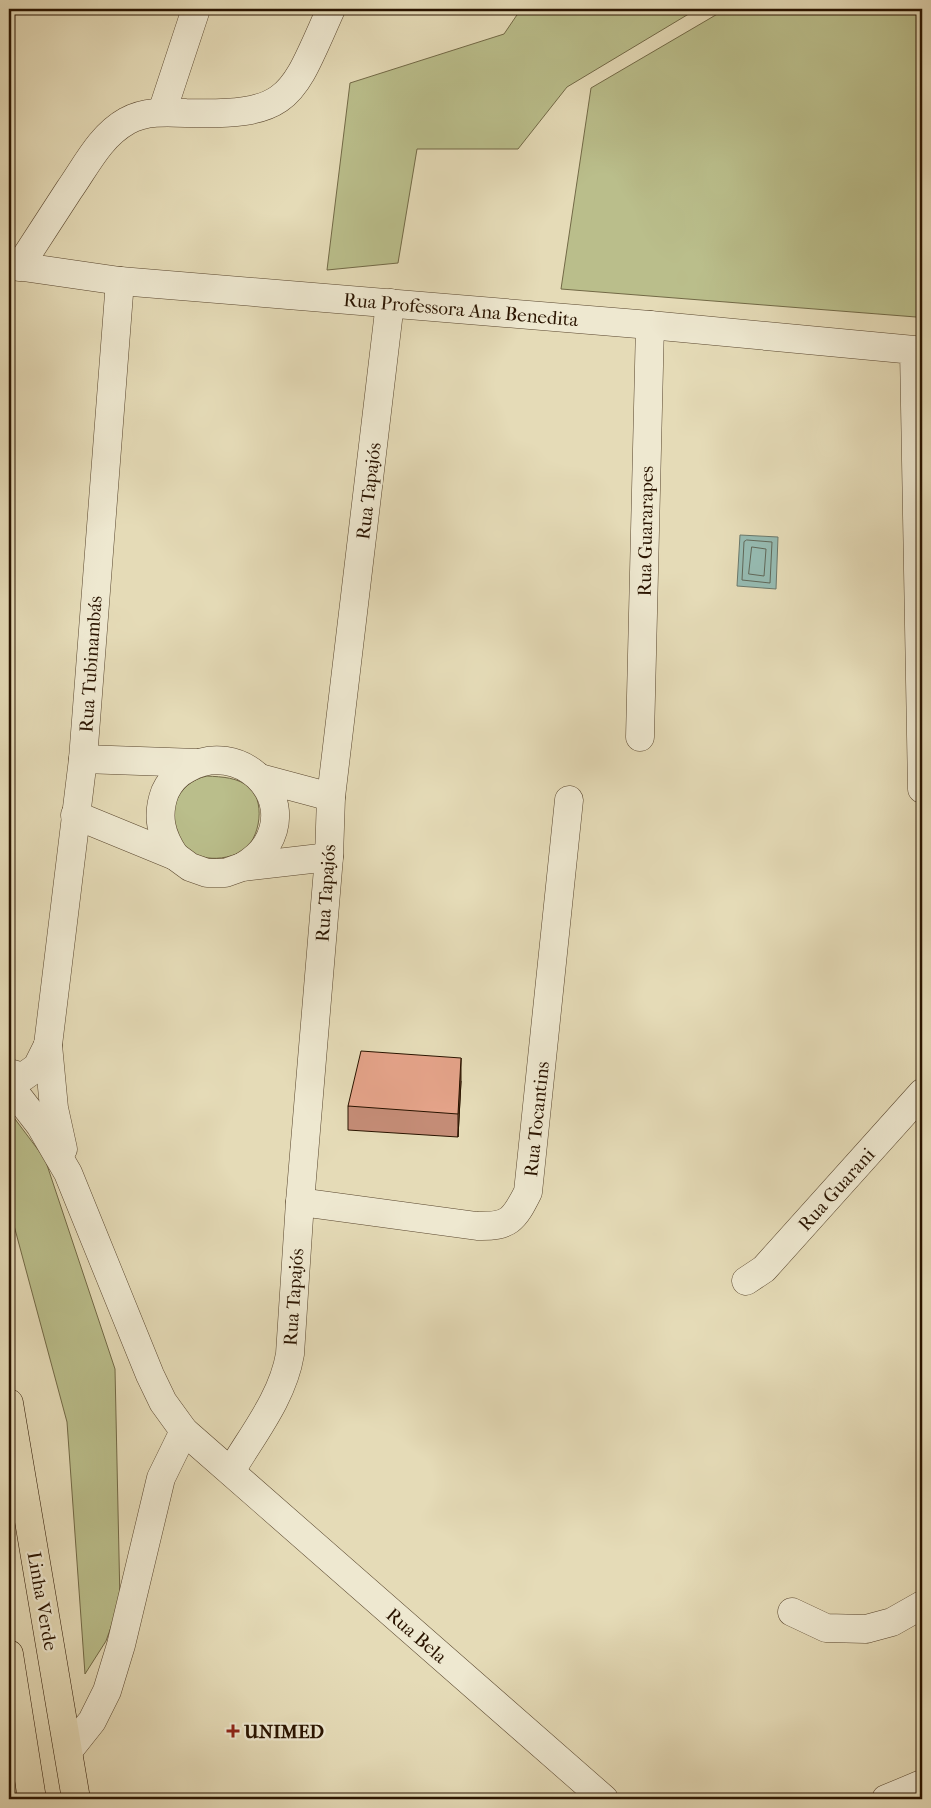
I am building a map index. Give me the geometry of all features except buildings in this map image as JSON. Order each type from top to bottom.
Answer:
[{"type":"highway","name":"Linha Verde","points":[[9,1403],[76,1799]]},
{"type":"highway","points":[[9,1654],[32,1799]]},
{"type":"street","points":[[162,112],[196,9]]},
{"type":"street","points":[[14,266],[105,138],[127,121],[138,116],[162,112],[242,112],[261,109],[277,102],[300,77],[331,9]]},
{"type":"street","name":"Rua Professora Ana Benedita","points":[[14,266],[120,281],[918,347]]},
{"type":"street","name":"Rua Tubinambás","points":[[48,1045],[83,759],[120,281]]},
{"type":"street","name":"Rua Tapajós","points":[[231,1471],[287,1374],[328,857],[330,797],[390,304]]},
{"type":"street","name":"Rua Guararapes","points":[[640,737],[650,325]]},
{"type":"street","points":[[918,347],[922,788]]},
{"type":"street","points":[[83,759],[198,762],[221,759],[236,762],[249,768],[260,778],[269,793],[274,810],[273,827],[262,850],[242,867]]},
{"type":"street","points":[[176,856],[165,840],[160,822],[161,803],[168,786],[174,779],[181,772],[198,762]]},
{"type":"street","points":[[260,778],[330,797]]},
{"type":"street","name":"Rua Tocantins","points":[[300,1202],[477,1226],[498,1227],[518,1214],[528,1192],[569,800]]},
{"type":"street","points":[[75,815],[176,856],[190,867],[207,873],[225,873],[242,867],[328,857]]},
{"type":"street","points":[[9,1073],[24,1077],[37,1066],[48,1045]]},
{"type":"street","points":[[48,1045],[54,1108],[68,1173]]},
{"type":"street","points":[[9,1085],[40,1125],[68,1173]]},
{"type":"street","name":"Rua Guarani","points":[[746,1280],[764,1269],[922,1093]]},
{"type":"street","name":"Rua Bela","points":[[68,1173],[150,1375],[163,1402],[184,1431],[604,1799]]},
{"type":"street","points":[[69,1750],[92,1721],[107,1691],[121,1645],[161,1478],[184,1431]]},
{"type":"street","points":[[792,1612],[826,1628],[866,1629],[892,1622],[922,1605]]},
{"type":"street","points":[[886,1799],[922,1784]]},
{"type":"green space","points":[[521,9],[697,9],[567,87],[518,149],[417,149],[398,263],[327,270],[350,83],[504,34]]},
{"type":"green space","points":[[726,9],[922,9],[922,312],[916,317],[561,289],[591,88]]},
{"type":"green space","points":[[207,776],[230,778],[245,784],[255,795],[259,814],[255,834],[245,850],[237,854],[214,858],[195,854],[182,843],[175,829],[174,813],[178,797],[189,784]]},
{"type":"green space","points":[[9,1111],[45,1159],[115,1369],[120,1602],[106,1641],[85,1674],[67,1422],[9,1207]]},
{"type":"water","points":[[740,535],[778,537],[776,589],[737,586]]},
{"type":"place","name":"UNIMED","points":[[233,1731]]}]
